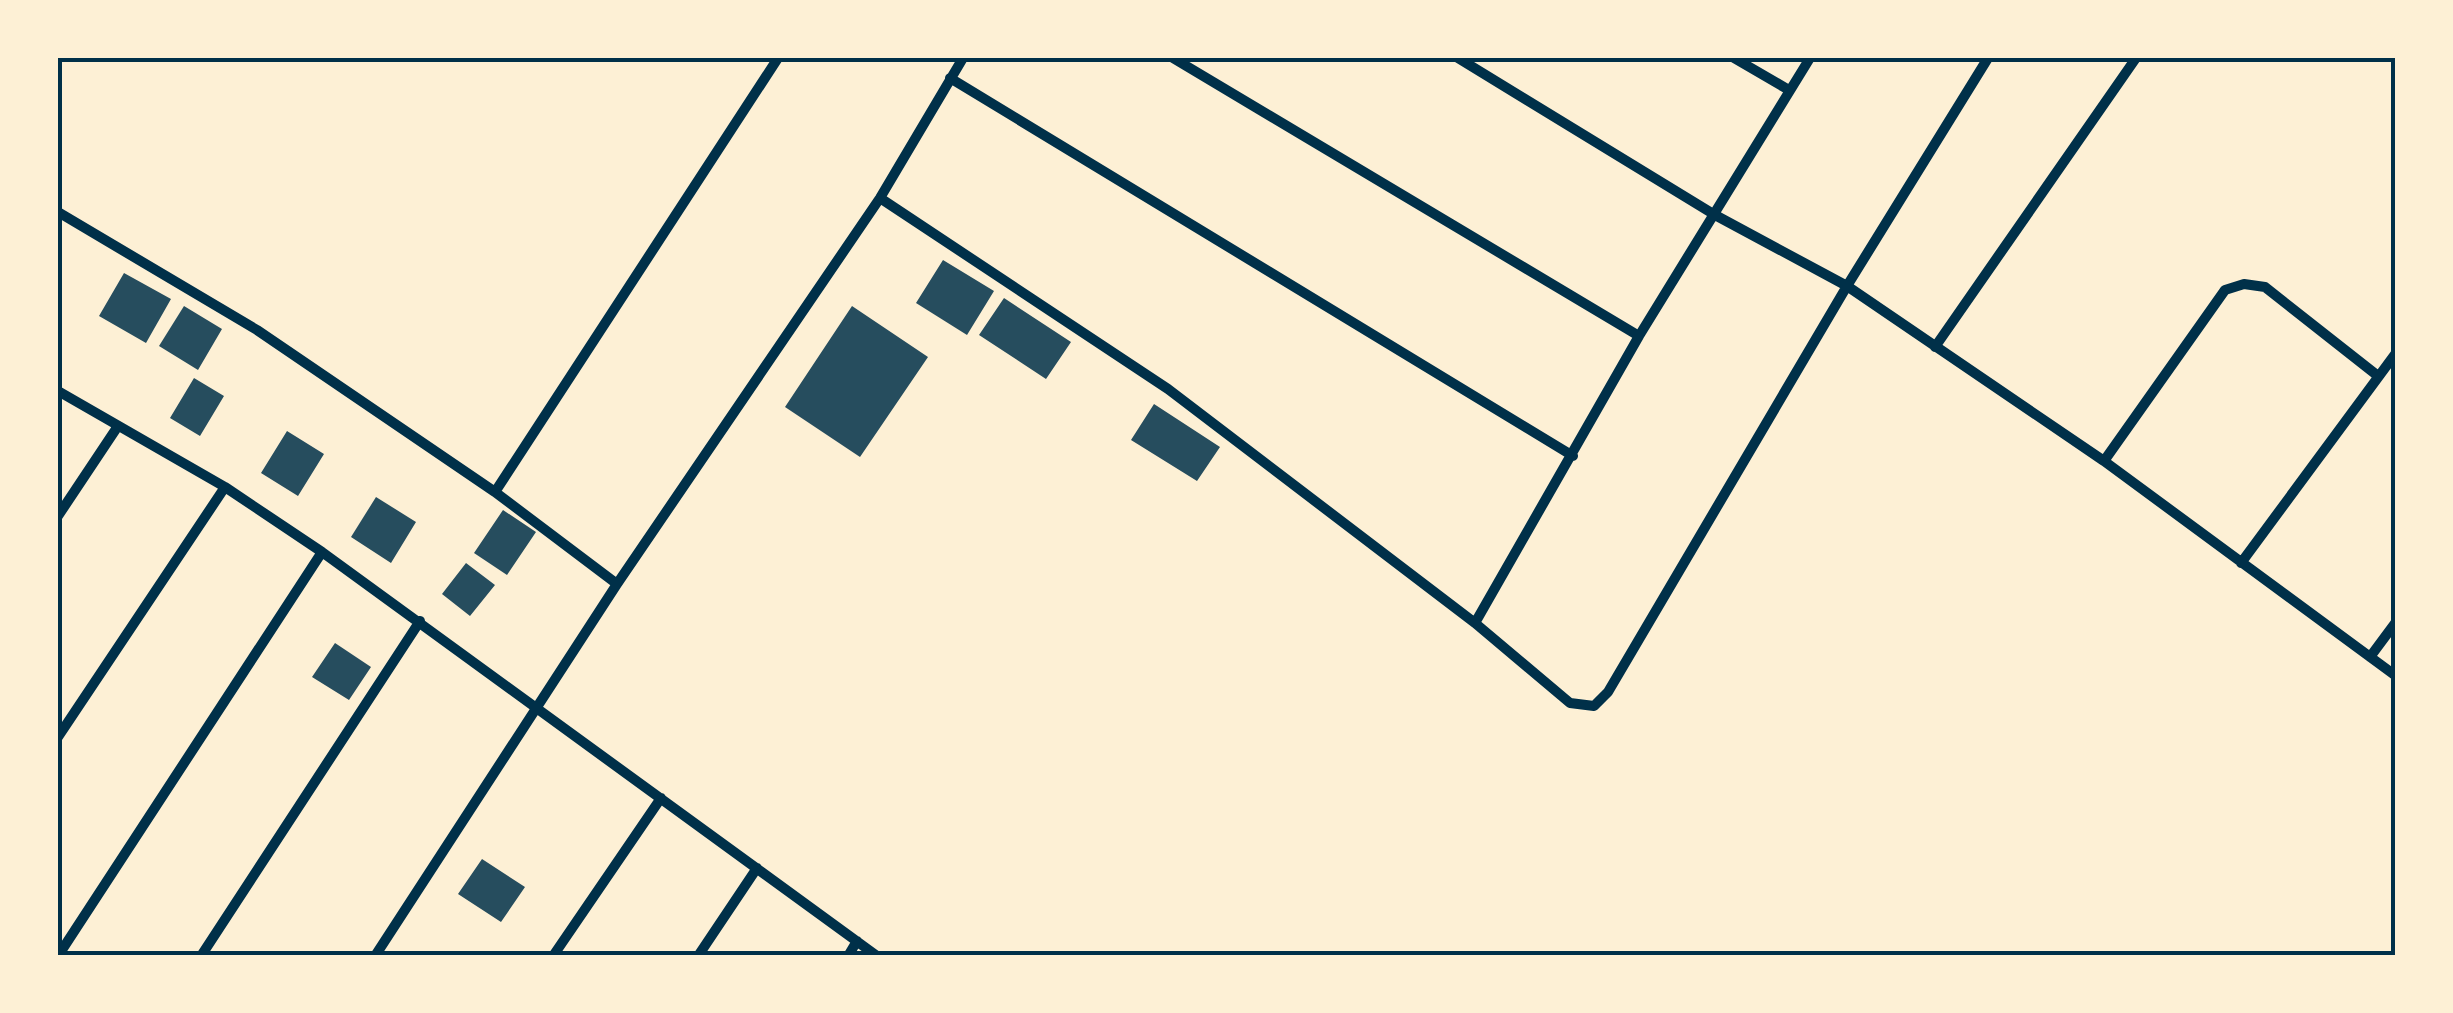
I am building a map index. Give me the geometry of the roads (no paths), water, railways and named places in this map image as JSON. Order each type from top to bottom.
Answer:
[{"type":"street","points":[[494,492],[778,58]]},
{"type":"street","points":[[375,956],[617,584],[880,198],[963,58]]},
{"type":"street","points":[[1173,58],[1638,336]]},
{"type":"street","points":[[1458,58],[1715,215],[1847,286],[2104,462],[2396,676]]},
{"type":"street","points":[[1734,58],[1789,90]]},
{"type":"street","points":[[1475,623],[1638,336],[1810,58]]},
{"type":"street","points":[[880,198],[1168,389],[1475,623],[1570,702],[1594,706],[1608,692],[1847,286],[1988,58]]},
{"type":"street","points":[[1935,347],[2136,58]]},
{"type":"street","points":[[950,78],[1573,456]]},
{"type":"street","points":[[58,212],[257,330],[494,492],[617,584]]},
{"type":"street","points":[[2104,462],[2225,290],[2234,286],[2265,287],[2378,376]]},
{"type":"street","points":[[2241,563],[2396,353]]},
{"type":"street","points":[[58,391],[225,487],[322,552],[877,956]]},
{"type":"street","points":[[58,516],[118,426]]},
{"type":"street","points":[[58,737],[225,487]]},
{"type":"street","points":[[58,956],[322,552]]},
{"type":"street","points":[[201,956],[420,621]]},
{"type":"street","points":[[2370,657],[2396,622]]},
{"type":"street","points":[[553,956],[661,798]]},
{"type":"street","points":[[698,956],[757,868]]},
{"type":"street","points":[[848,956],[858,941]]}]
